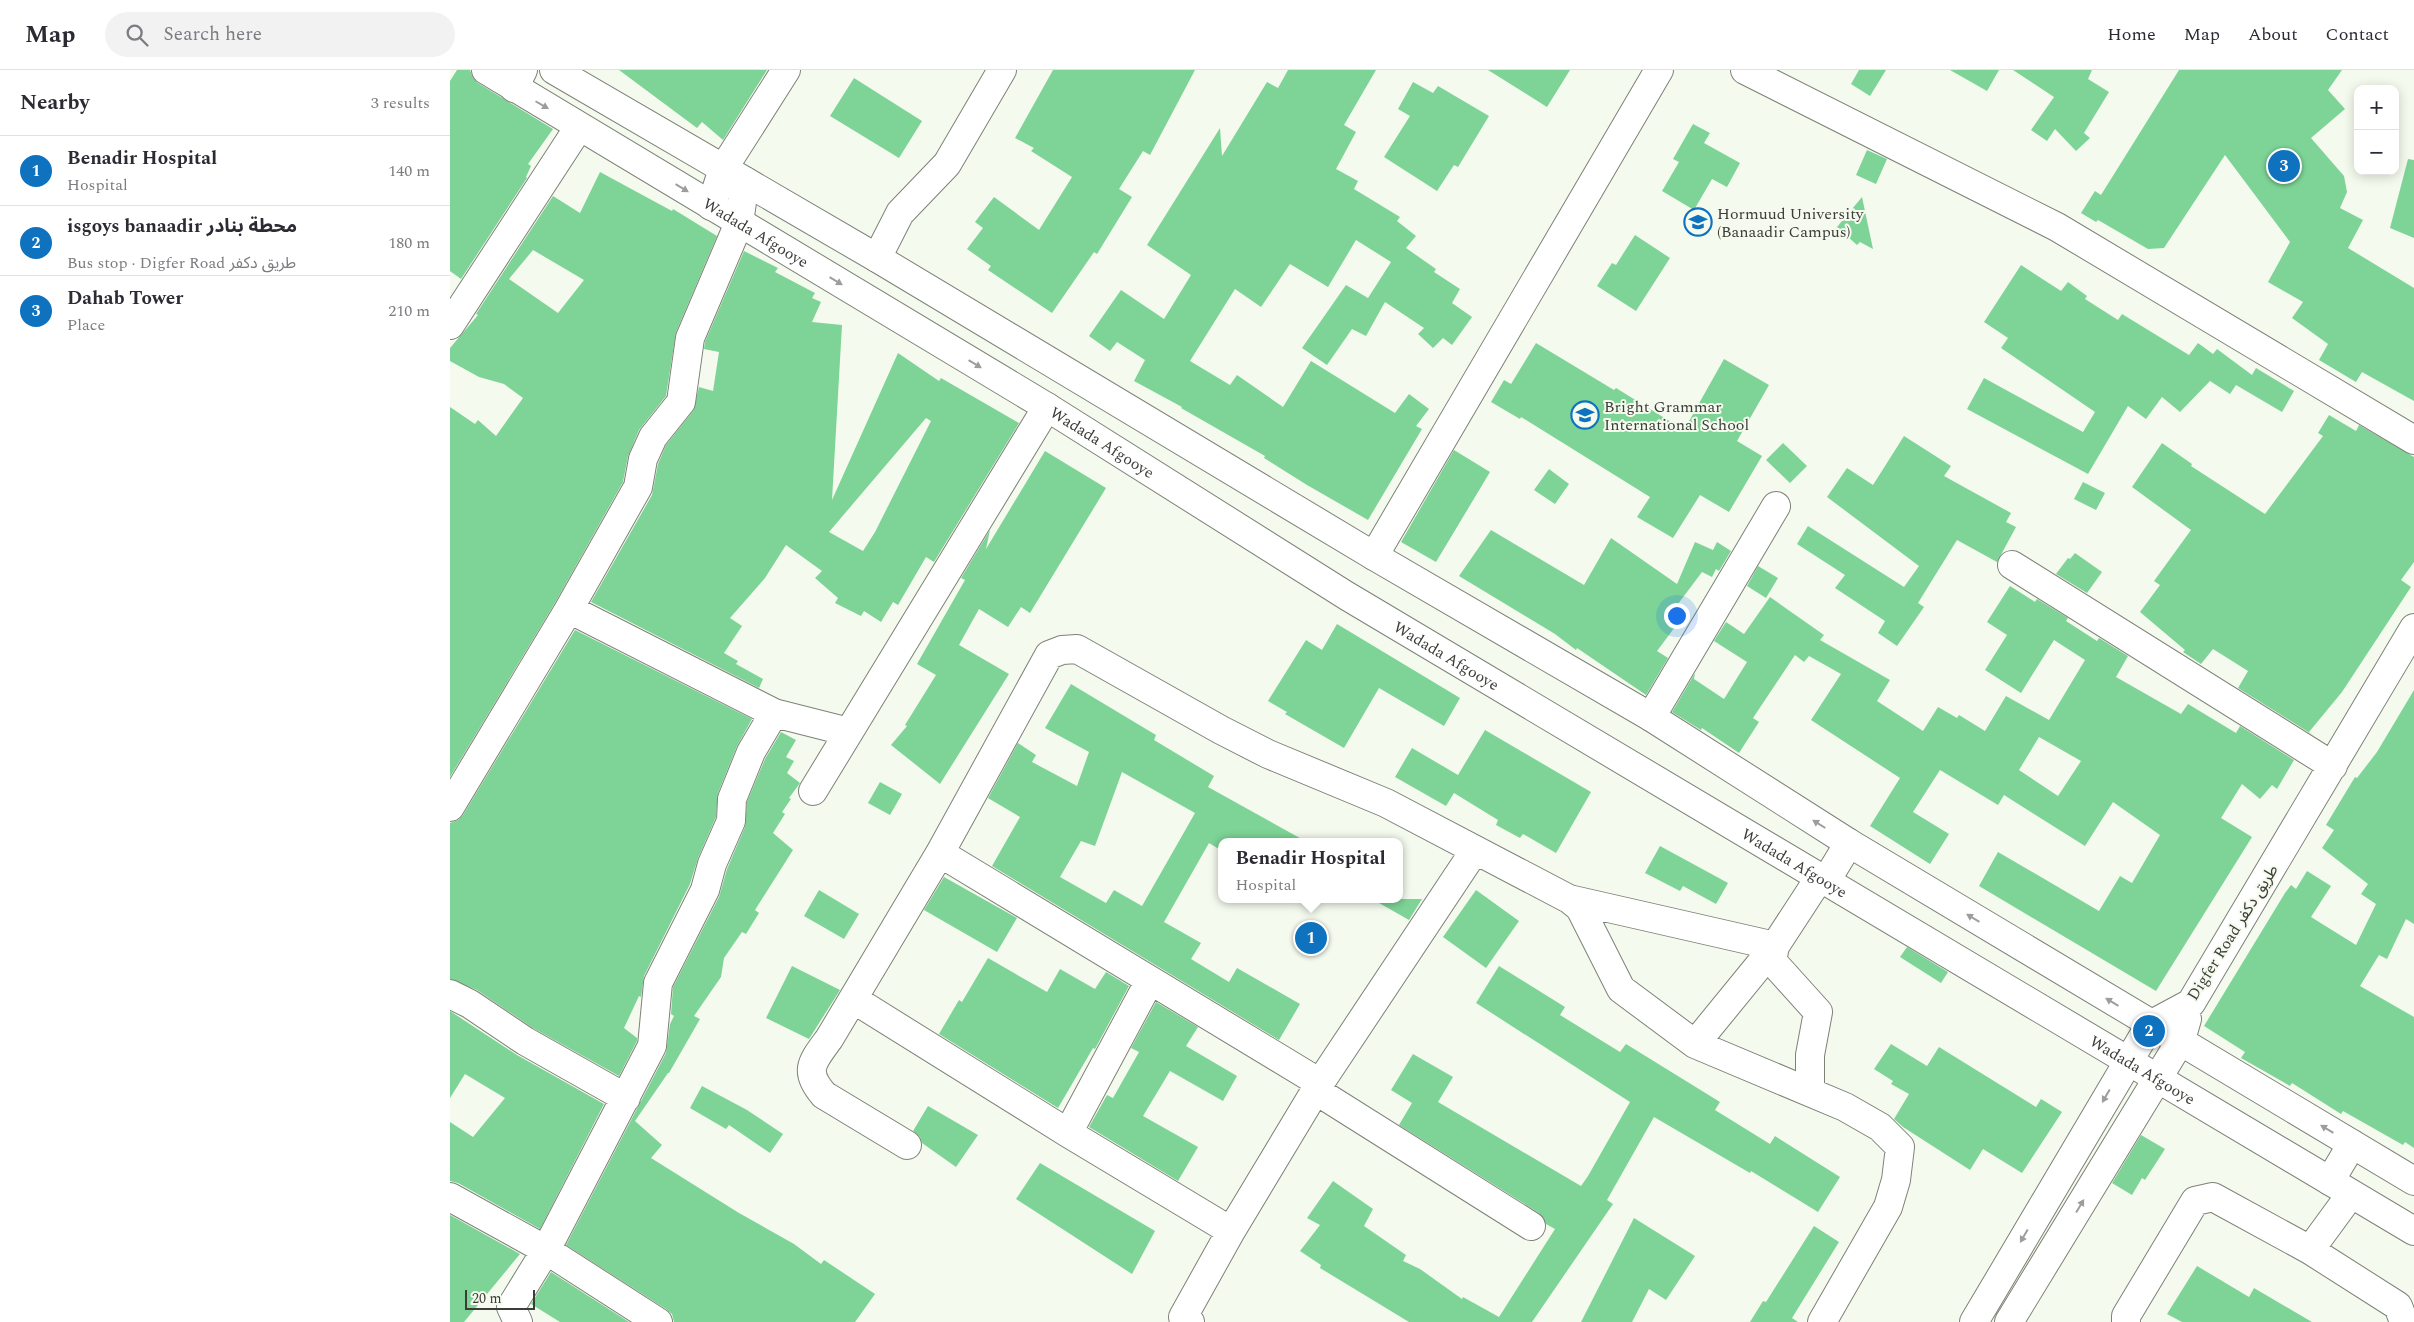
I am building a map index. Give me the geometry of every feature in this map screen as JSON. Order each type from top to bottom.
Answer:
[{"type":"main road","name":"Wadada Afgooye","points":[[486,70],[518,79],[579,127],[1047,407],[1347,596],[2414,1232]]},
{"type":"main road","points":[[554,70],[877,258],[1374,556],[1651,718],[1849,843],[2150,1025],[2181,1040],[2414,1181]]},
{"type":"main road","points":[[711,206],[734,175],[786,70]]},
{"type":"main road","points":[[877,258],[900,213],[947,164],[1002,70]]},
{"type":"main road","points":[[1374,556],[1659,70]]},
{"type":"main road","points":[[1745,70],[2057,227],[2414,440]]},
{"type":"main road","points":[[450,325],[579,127]]},
{"type":"main road","points":[[450,807],[569,609],[638,487],[643,459],[653,437],[681,402],[690,338],[739,224],[734,175]]},
{"type":"main road","points":[[813,790],[1047,407]]},
{"type":"main road","points":[[1651,718],[1776,506]]},
{"type":"main road","points":[[2012,565],[2333,766]]},
{"type":"main road","points":[[569,609],[774,713],[849,732]]},
{"type":"main road","name":"Digfer Road طريق دكفر","points":[[1974,1322],[2150,1025],[2191,1003],[2414,628]]},
{"type":"main road","points":[[907,1145],[824,1095],[813,1083],[812,1070],[815,1057],[829,1040],[940,853],[1049,655],[1062,650],[1076,648],[1244,742],[1386,803],[1569,899],[1580,908],[1621,989],[1695,1044],[1845,1107],[1880,1127],[1900,1147],[1896,1180],[1888,1207],[1822,1322]]},
{"type":"main road","points":[[518,1322],[511,1307],[546,1250],[652,1046],[658,983],[704,890],[712,864],[731,821],[732,799],[751,752],[774,713]]},
{"type":"main road","points":[[1695,1044],[1775,946],[1849,843]]},
{"type":"main road","points":[[1190,1322],[1183,1317],[1317,1087],[1475,850]]},
{"type":"main road","points":[[940,853],[1317,1087],[1532,1226]]},
{"type":"main road","points":[[1569,899],[1775,946]]},
{"type":"main road","points":[[1775,946],[1772,961],[1818,1012],[1810,1055],[1810,1092]]},
{"type":"main road","points":[[1068,1133],[1149,982]]},
{"type":"main road","points":[[450,994],[470,1004],[525,1041],[626,1098]]},
{"type":"main road","points":[[853,999],[1068,1133],[1232,1230]]},
{"type":"main road","points":[[2009,1322],[2181,1040],[2191,1003]]},
{"type":"main road","points":[[2310,1250],[2341,1188],[2352,1144]]},
{"type":"main road","points":[[450,1197],[546,1250],[658,1322]]},
{"type":"main road","points":[[2126,1322],[2126,1316],[2195,1201],[2213,1197],[2310,1250],[2398,1306],[2404,1322]]},
{"type":"building","points":[[457,70],[470,70],[473,78],[478,83],[553,129],[528,164],[531,166],[527,178],[461,279],[450,271],[450,81]]},
{"type":"building","points":[[619,70],[767,70],[723,140],[702,122],[697,128]]},
{"type":"building","points":[[1053,70],[1195,70],[1150,155],[1143,151],[1119,189],[1132,197],[1097,254],[1094,252],[1052,313],[988,270],[991,266],[967,249],[983,228],[975,222],[994,197],[1039,230],[1072,177],[1031,151],[1034,148],[1015,138]]},
{"type":"building","points":[[1288,70],[1376,70],[1344,125],[1356,132],[1336,169],[1358,181],[1354,189],[1400,217],[1397,221],[1416,236],[1406,248],[1436,269],[1434,272],[1460,289],[1452,303],[1472,317],[1452,345],[1443,338],[1433,348],[1418,334],[1424,328],[1385,302],[1366,336],[1352,329],[1327,365],[1302,348],[1346,285],[1368,298],[1391,262],[1356,240],[1328,287],[1290,264],[1261,307],[1235,289],[1190,361],[1230,385],[1237,375],[1283,407],[1311,361],[1395,413],[1409,394],[1429,409],[1416,426],[1422,429],[1368,520],[1307,485],[1264,458],[1265,456],[1134,381],[1145,360],[1117,342],[1110,351],[1089,336],[1121,290],[1164,319],[1191,275],[1147,245],[1220,128],[1222,156],[1267,82],[1278,88]]},
{"type":"building","points":[[1488,70],[1570,70],[1547,107]]},
{"type":"building","points":[[1859,70],[1886,70],[1870,96],[1851,84]]},
{"type":"building","points":[[1950,70],[1999,70],[1987,91]]},
{"type":"building","points":[[2013,70],[2092,70],[2088,79],[2109,92],[2084,133],[2090,138],[2076,151],[2055,129],[2047,141],[2031,130],[2054,97]]},
{"type":"building","points":[[2179,70],[2342,70],[2328,90],[2345,109],[2311,138],[2344,176],[2347,192],[2340,208],[2363,220],[2348,248],[2414,288],[2414,401],[2362,372],[2356,382],[2319,360],[2328,344],[2292,318],[2303,302],[2268,282],[2290,242],[2225,155],[2164,248],[2148,249],[2098,220],[2096,222],[2081,213],[2095,191],[2101,195]]},
{"type":"building","points":[[854,78],[922,121],[899,158],[830,116]]},
{"type":"building","points":[[1413,82],[1433,93],[1438,86],[1489,116],[1458,167],[1454,165],[1437,191],[1384,157],[1410,116],[1398,109]]},
{"type":"building","points":[[1693,124],[1710,133],[1704,143],[1740,163],[1727,187],[1712,179],[1694,210],[1662,191],[1679,162],[1673,159]]},
{"type":"building","points":[[1867,150],[1887,159],[1876,184],[1856,175]]},
{"type":"building","points":[[2408,159],[2414,160],[2414,238],[2390,228]]},
{"type":"building","points":[[600,172],[672,211],[673,209],[717,236],[676,332],[666,396],[639,430],[628,456],[623,482],[556,601],[450,777],[450,407],[475,424],[478,420],[496,436],[523,398],[504,384],[479,377],[450,361],[450,348],[478,315],[476,314],[553,196],[580,213]],"holes":[[[533,250],[584,280],[558,313],[509,279]]]},
{"type":"building","points":[[1862,197],[1873,249],[1860,242],[1857,245],[1837,227]]},
{"type":"building","points":[[1635,235],[1670,258],[1636,311],[1597,286],[1612,263],[1616,265]]},
{"type":"building","points":[[744,251],[778,268],[775,272],[815,293],[812,298],[821,302],[812,322],[842,325],[832,500],[898,353],[939,381],[941,378],[1019,423],[934,562],[926,557],[898,605],[893,602],[881,622],[864,611],[861,616],[835,603],[838,598],[815,578],[822,571],[786,545],[765,578],[730,618],[742,626],[724,653],[738,661],[736,664],[763,679],[759,688],[591,602],[652,495],[658,464],[666,445],[693,411],[699,387],[713,391],[719,352],[704,349],[705,342]],"holes":[[[926,418],[931,421],[875,532],[863,551],[829,532]]]},
{"type":"building","points":[[2021,265],[2061,291],[2068,282],[2087,296],[2085,299],[2118,320],[2122,314],[2189,355],[2198,343],[2213,354],[2217,349],[2252,375],[2256,368],[2294,391],[2282,412],[2236,385],[2230,394],[2210,381],[2180,412],[2162,397],[2146,419],[2128,406],[2088,474],[1967,409],[1984,378],[2083,432],[2095,412],[2001,348],[2008,338],[1984,322]]},
{"type":"building","points":[[1536,343],[1614,390],[1616,388],[1684,430],[1724,359],[1769,385],[1737,441],[1762,456],[1729,512],[1700,495],[1673,538],[1637,517],[1650,497],[1521,417],[1520,419],[1491,402],[1504,380],[1511,384]]},
{"type":"building","points":[[2329,415],[2356,431],[2359,425],[2414,457],[2414,562],[2401,580],[2411,587],[2342,692],[2309,732],[2313,735],[2238,688],[2248,671],[2213,649],[2201,664],[2183,652],[2185,650],[2140,612],[2160,585],[2154,581],[2191,530],[2132,487],[2162,443],[2192,464],[2191,466],[2265,514],[2323,436],[2318,433]]},
{"type":"building","points":[[1904,436],[1951,466],[1944,476],[2011,513],[2006,522],[2016,527],[1997,562],[1957,540],[1918,603],[1924,607],[1897,646],[1878,633],[1885,621],[1835,588],[1845,575],[1797,544],[1808,526],[1904,587],[1919,566],[1827,497],[1847,468],[1873,485]]},
{"type":"building","points":[[1783,443],[1807,466],[1790,483],[1766,460]]},
{"type":"building","points":[[1454,450],[1490,472],[1436,562],[1401,542]]},
{"type":"building","points":[[1045,451],[1106,488],[1030,613],[1021,607],[1008,627],[979,609],[959,645],[1009,674],[940,784],[891,745],[907,726],[905,725],[936,675],[917,664],[965,580],[961,578],[990,530],[986,549]]},
{"type":"building","points":[[1549,469],[1569,484],[1555,504],[1534,490]]},
{"type":"building","points":[[2083,482],[2105,493],[2096,510],[2074,499]]},
{"type":"building","points":[[1491,530],[1584,585],[1611,538],[1677,584],[1695,542],[1713,550],[1717,542],[1731,551],[1719,571],[1716,569],[1712,577],[1702,572],[1678,604],[1687,611],[1657,651],[1668,658],[1646,695],[1577,648],[1576,650],[1555,634],[1459,576]]},
{"type":"building","points":[[2075,553],[2102,572],[2087,593],[2056,574],[2068,558],[2070,559]]},
{"type":"building","points":[[1758,566],[1778,578],[1766,598],[1747,586]]},
{"type":"building","points":[[2010,586],[2035,602],[2037,599],[2068,618],[2066,621],[2097,641],[2099,638],[2128,656],[2116,677],[2181,714],[2188,704],[2236,733],[2240,726],[2294,760],[2277,789],[2272,785],[2260,799],[2242,784],[2221,818],[2252,837],[2156,991],[1979,886],[1998,852],[2099,911],[2120,876],[2132,883],[2160,835],[2113,802],[2085,846],[2004,795],[1998,805],[1940,770],[1913,812],[1949,834],[1930,864],[1870,826],[1900,778],[1811,720],[1841,674],[1809,656],[1804,662],[1795,655],[1753,718],[1759,722],[1739,753],[1702,728],[1701,730],[1672,712],[1695,673],[1694,679],[1724,699],[1747,662],[1714,641],[1726,622],[1744,634],[1770,597],[1824,635],[1820,640],[1890,680],[1877,701],[1923,731],[1938,707],[1957,718],[1959,715],[1985,731],[2006,696],[2049,720],[2085,660],[2054,640],[2021,693],[1985,670],[2007,635],[1987,622]],"holes":[[[2039,737],[2081,761],[2058,796],[2019,770]]]},
{"type":"building","points":[[1337,624],[1460,698],[1444,726],[1379,688],[1344,748],[1285,714],[1287,712],[1268,701],[1306,640],[1322,650]]},
{"type":"building","points":[[575,630],[752,719],[737,746],[718,793],[716,817],[698,858],[690,884],[644,976],[641,997],[639,996],[624,1028],[637,1038],[637,1041],[619,1076],[533,1028],[477,990],[450,979],[450,823],[458,820],[463,815]]},
{"type":"building","points":[[1071,684],[1156,735],[1154,740],[1214,776],[1208,787],[1300,838],[1218,838],[1218,849],[1209,843],[1164,922],[1201,943],[1191,959],[1229,982],[1237,968],[1300,1004],[1279,1040],[992,866],[1020,817],[988,798],[1018,743],[1036,755],[1032,762],[1077,786],[1089,752],[1045,728]],"holes":[[[1122,772],[1195,813],[1142,906],[1114,890],[1106,903],[1060,877],[1081,841],[1095,846]]]},
{"type":"building","points":[[2414,690],[2414,924],[2406,919],[2387,959],[2379,955],[2360,986],[2414,1017],[2414,1148],[2405,1142],[2403,1145],[2343,1111],[2341,1114],[2292,1083],[2290,1086],[2241,1058],[2245,1052],[2204,1026],[2285,893],[2291,885],[2296,889],[2307,871],[2331,886],[2311,917],[2356,945],[2376,904],[2361,894],[2368,884],[2322,848],[2334,830],[2326,825],[2355,777],[2357,778],[2377,752]]},
{"type":"building","points":[[1485,730],[1591,792],[1556,853],[1523,834],[1520,838],[1496,825],[1498,820],[1454,793],[1446,806],[1395,777],[1412,748],[1458,775]]},
{"type":"building","points":[[781,732],[796,740],[786,757],[794,761],[787,773],[800,783],[789,798],[791,799],[782,812],[785,814],[773,833],[793,850],[755,910],[759,913],[746,934],[742,932],[724,958],[721,977],[694,1016],[700,1019],[669,1073],[635,1121],[662,1145],[651,1158],[739,1213],[794,1244],[821,1264],[824,1260],[875,1294],[855,1322],[674,1322],[672,1314],[666,1309],[566,1245],[666,1053],[670,1024],[674,1016],[671,1014],[673,987],[719,897],[727,869],[745,827],[747,802],[765,759]]},
{"type":"building","points":[[880,782],[902,794],[890,815],[868,803]]},
{"type":"building","points":[[1660,846],[1728,883],[1716,904],[1683,886],[1680,891],[1645,873]]},
{"type":"building","points":[[944,877],[1017,918],[997,952],[924,910]]},
{"type":"building","points":[[819,890],[859,914],[844,939],[804,916]]},
{"type":"building","points":[[1476,890],[1519,921],[1486,968],[1443,937]]},
{"type":"building","points":[[1403,899],[1422,899],[1409,920],[1379,903],[1403,903]]},
{"type":"building","points":[[1907,947],[1948,972],[1941,983],[1900,957]]},
{"type":"building","points":[[988,958],[1047,992],[1060,969],[1095,989],[1106,972],[1129,986],[1095,1049],[1093,1048],[1058,1108],[939,1034],[959,1000],[962,1002]]},
{"type":"building","points":[[792,966],[840,990],[809,1039],[766,1018]]},
{"type":"building","points":[[1499,966],[1565,1007],[1560,1015],[1620,1052],[1626,1044],[1720,1102],[1715,1110],[1770,1144],[1775,1136],[1840,1177],[1818,1212],[1751,1171],[1750,1173],[1654,1117],[1607,1200],[1613,1204],[1532,1322],[1409,1322],[1320,1268],[1321,1265],[1300,1251],[1320,1225],[1307,1218],[1333,1181],[1373,1209],[1364,1226],[1406,1255],[1403,1261],[1420,1269],[1462,1299],[1463,1297],[1499,1317],[1555,1229],[1546,1224],[1539,1213],[1399,1125],[1412,1103],[1391,1090],[1413,1054],[1453,1077],[1438,1102],[1581,1186],[1588,1176],[1630,1102],[1476,1003]]},
{"type":"building","points":[[1156,1002],[1198,1027],[1186,1046],[1237,1076],[1223,1101],[1170,1071],[1143,1116],[1198,1147],[1178,1181],[1089,1127],[1107,1095],[1113,1098],[1139,1052],[1131,1048]]},
{"type":"building","points":[[450,1011],[517,1055],[604,1104],[540,1229],[458,1183],[450,1181],[450,1122],[473,1137],[505,1098],[465,1074],[450,1098]]},
{"type":"building","points":[[1891,1044],[1927,1066],[1939,1047],[2036,1107],[2041,1099],[2062,1112],[2022,1173],[1983,1149],[1970,1170],[1903,1127],[1894,1119],[1909,1094],[1891,1084],[1893,1081],[1874,1069]]},
{"type":"building","points":[[702,1086],[747,1110],[783,1134],[770,1153],[729,1125],[726,1129],[690,1108]]},
{"type":"building","points":[[928,1106],[978,1135],[956,1167],[922,1143],[920,1137],[913,1131]]},
{"type":"building","points":[[2141,1135],[2165,1149],[2145,1180],[2142,1178],[2132,1195],[2112,1183]]},
{"type":"building","points":[[1040,1163],[1155,1231],[1132,1274],[1016,1199]]},
{"type":"building","points":[[450,1215],[520,1254],[464,1322],[450,1322]]},
{"type":"building","points":[[1634,1218],[1695,1256],[1666,1300],[1649,1289],[1632,1322],[1581,1322]]},
{"type":"building","points":[[1814,1226],[1839,1242],[1792,1318],[1798,1322],[1750,1322],[1763,1301],[1766,1302]]},
{"type":"building","points":[[2197,1266],[2249,1297],[2254,1288],[2312,1322],[2182,1322],[2167,1314]]},
{"type":"building","points":[[551,1272],[629,1322],[560,1322],[531,1304]]},
{"type":"place","name":"Dahab Tower","points":[[2284,166]]},
{"type":"place","name":"Hormuud University (Banaadir Campus)","points":[[1698,222]]},
{"type":"place","name":"Bright Grammar International School","points":[[1585,415]]},
{"type":"place","name":"Benadir Hospital","points":[[1311,938]]},
{"type":"place","name":"isgoys banaadir محطة بنادر","points":[[2149,1031]]}]
